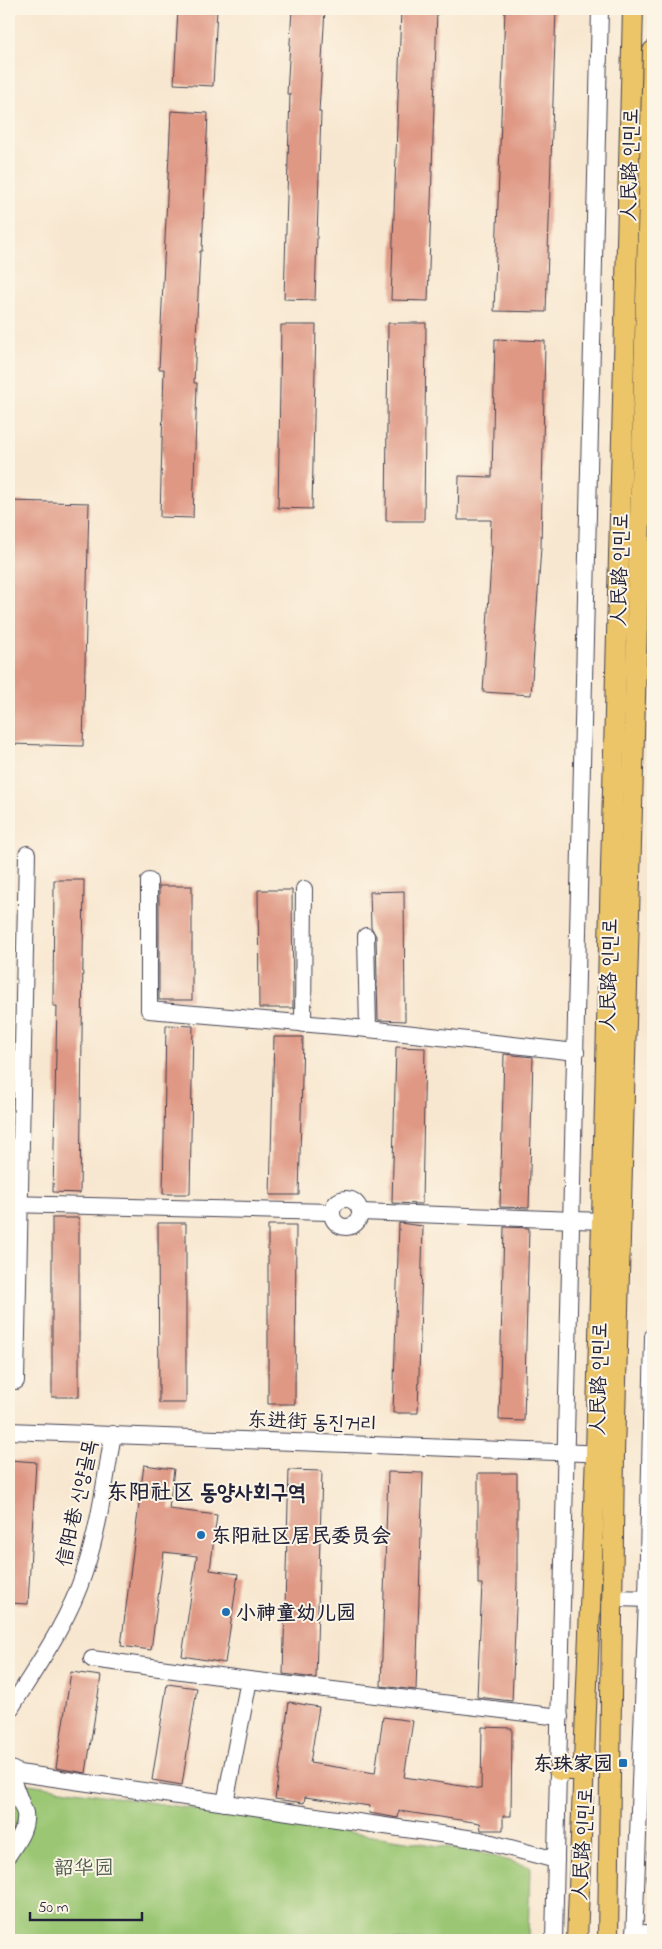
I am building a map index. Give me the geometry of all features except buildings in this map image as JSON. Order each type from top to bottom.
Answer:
[{"type":"main road","name":"人民路 인민로","points":[[608,1940],[613,1598],[605,1454],[602,1221],[633,9]]},
{"type":"main road","name":"人民路 인민로","points":[[577,1940],[585,1770],[605,1454],[653,51]]},
{"type":"main road","points":[[559,1770],[585,1770]]},
{"type":"street","points":[[554,1940],[600,9]]},
{"type":"street","points":[[16,1381],[14,1204],[27,854]]},
{"type":"street","points":[[149,881],[149,1010],[368,1029],[576,1052]]},
{"type":"street","points":[[303,1024],[304,889]]},
{"type":"street","points":[[366,936],[368,1029]]},
{"type":"street","points":[[14,1204],[332,1212],[335,1203],[348,1199],[356,1203],[360,1212],[602,1221]]},
{"type":"street","points":[[653,1336],[647,1760],[634,1936],[653,1934]]},
{"type":"street","name":"东进街 동진거리","points":[[9,1431],[605,1454]]},
{"type":"street","name":"信阳巷 신양골목","points":[[9,1711],[54,1636],[84,1575],[93,1543],[113,1434]]},
{"type":"street","points":[[613,1598],[650,1599]]},
{"type":"street","points":[[92,1659],[248,1680],[560,1717]]},
{"type":"street","points":[[225,1803],[248,1680]]},
{"type":"street","points":[[9,1768],[19,1773],[480,1840],[556,1860]]},
{"type":"street","points":[[9,1772],[26,1820],[24,1828],[9,1854]]},
{"type":"green space","name":"韶华园","points":[[9,1781],[479,1852],[530,1867],[528,1940],[9,1940]]},
{"type":"place","name":"东阳社区居民委员会","points":[[201,1535]]},
{"type":"place","name":"小神童幼儿园","points":[[226,1612]]},
{"type":"place","name":"东珠家园","points":[[623,1763]]},
{"type":"district","name":"东阳社区 동양사회구역","points":[[206,1491]]}]
